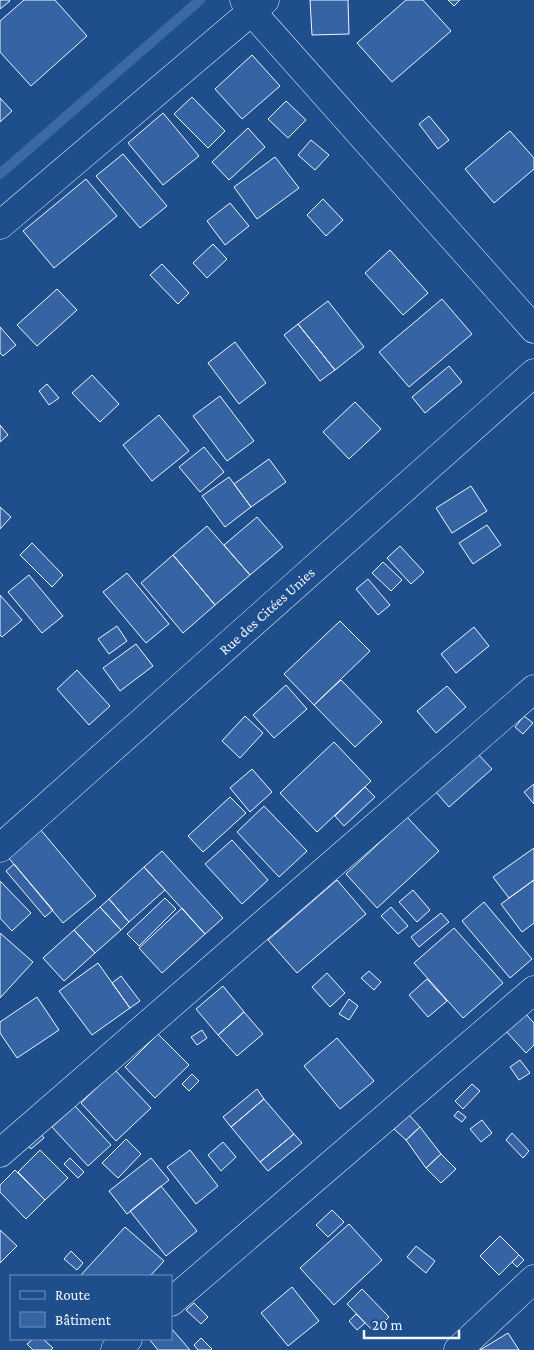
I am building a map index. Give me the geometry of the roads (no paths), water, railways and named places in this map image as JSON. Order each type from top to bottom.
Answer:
[{"type":"street","points":[[0,225],[254,4],[534,329]]},
{"type":"street","name":"Rue des Citées Unies","points":[[0,848],[534,373]]},
{"type":"street","points":[[0,1153],[534,689]]},
{"type":"street","points":[[172,1301],[534,990]]},
{"type":"street","points":[[458,1350],[534,1279]]},
{"type":"street","points":[[115,1350],[127,1340]]},
{"type":"waterway","points":[[0,174],[200,0]]}]
